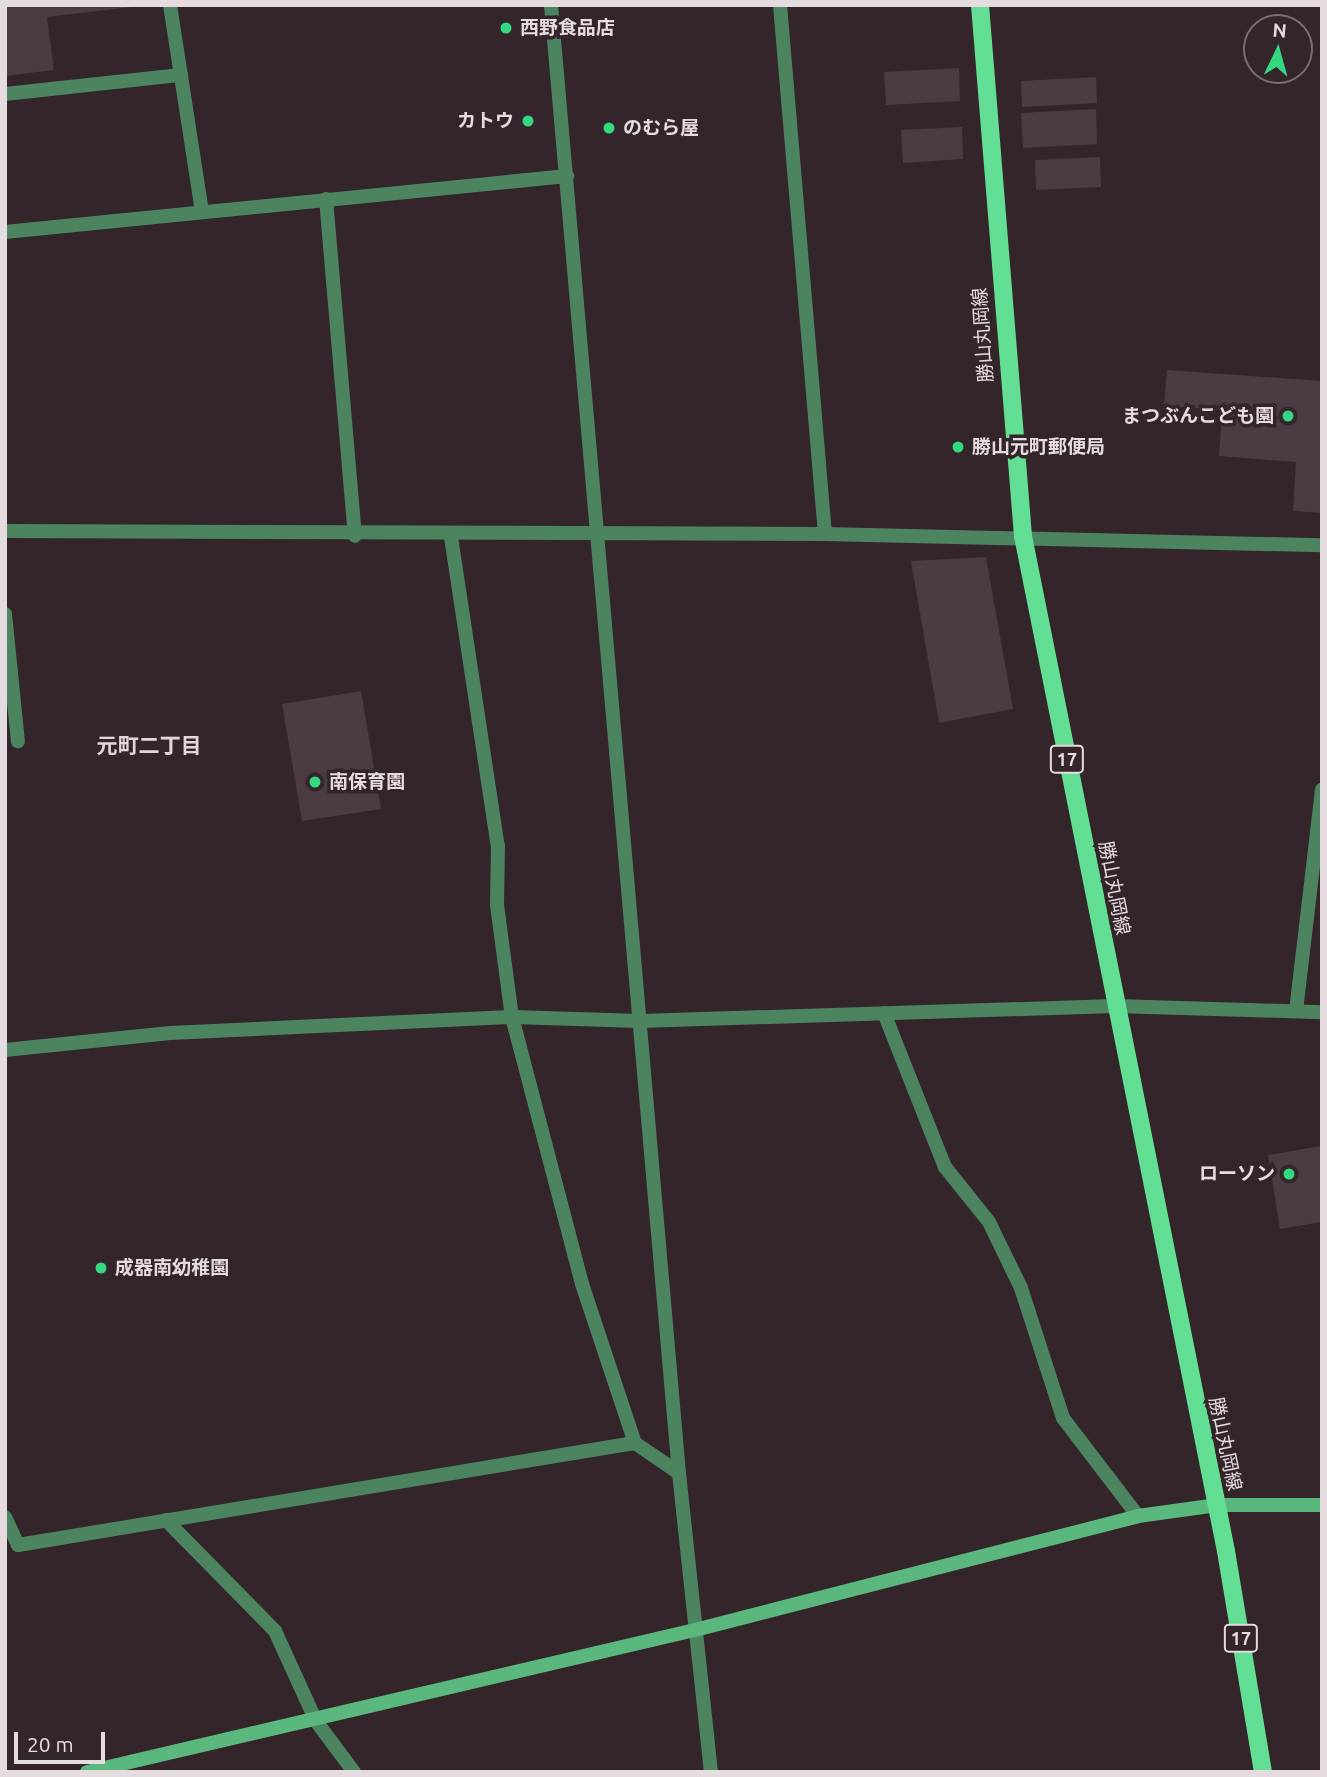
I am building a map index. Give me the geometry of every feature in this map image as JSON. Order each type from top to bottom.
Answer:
[{"type":"main road","name":"勝山丸岡線","points":[[979,5],[1023,536],[1217,1505],[1263,1772]]},
{"type":"street","points":[[170,5],[201,212]]},
{"type":"street","points":[[551,5],[679,1473],[711,1772]]},
{"type":"street","points":[[780,5],[825,534]]},
{"type":"street","points":[[5,94],[181,75]]},
{"type":"street","points":[[5,232],[567,176]]},
{"type":"street","points":[[326,200],[355,536]]},
{"type":"street","points":[[5,531],[452,537],[825,534],[1023,536],[1322,545]]},
{"type":"street","points":[[452,537],[498,846],[497,905],[512,1017],[582,1284],[635,1443],[679,1473]]},
{"type":"street","points":[[5,614],[11,741]]},
{"type":"street","points":[[1296,1011],[1322,790]]},
{"type":"street","points":[[5,1050],[170,1033],[512,1017],[640,1021],[1115,1006],[1322,1012]]},
{"type":"street","points":[[884,1013],[945,1167],[989,1222],[1021,1288],[1063,1418],[1138,1516]]},
{"type":"street","points":[[5,1517],[18,1545],[635,1443]]},
{"type":"street","points":[[87,1772],[316,1721],[695,1630],[1138,1516],[1217,1505],[1322,1504]]},
{"type":"street","points":[[166,1520],[275,1631],[316,1721],[354,1772]]},
{"type":"building","points":[[5,5],[132,7],[47,17],[54,70],[5,76]]},
{"type":"building","points":[[959,68],[960,101],[886,105],[884,72]]},
{"type":"building","points":[[1096,77],[1097,103],[1022,107],[1021,81]]},
{"type":"building","points":[[1096,109],[1097,144],[1023,148],[1021,113]]},
{"type":"building","points":[[962,127],[963,159],[903,163],[901,130]]},
{"type":"building","points":[[1100,157],[1101,187],[1036,190],[1035,160]]},
{"type":"building","points":[[1167,370],[1322,381],[1322,513],[1293,511],[1296,462],[1219,456],[1222,410],[1164,406]]},
{"type":"building","points":[[986,557],[1013,709],[939,723],[911,561]]},
{"type":"building","points":[[361,691],[381,809],[302,821],[282,704]]},
{"type":"building","points":[[1322,1146],[1322,1222],[1280,1229],[1268,1155]]},
{"type":"place","name":"西野食品店","points":[[506,28]]},
{"type":"place","name":"カトウ","points":[[528,121]]},
{"type":"place","name":"のむら屋","points":[[609,128]]},
{"type":"place","name":"まつぶんこども園","points":[[1288,416]]},
{"type":"place","name":"勝山元町郵便局","points":[[958,447]]},
{"type":"place","name":"南保育園","points":[[315,782]]},
{"type":"place","name":"ローソン","points":[[1289,1174]]},
{"type":"place","name":"成器南幼稚園","points":[[101,1268]]},
{"type":"district","name":"元町二丁目","points":[[149,745]]}]
